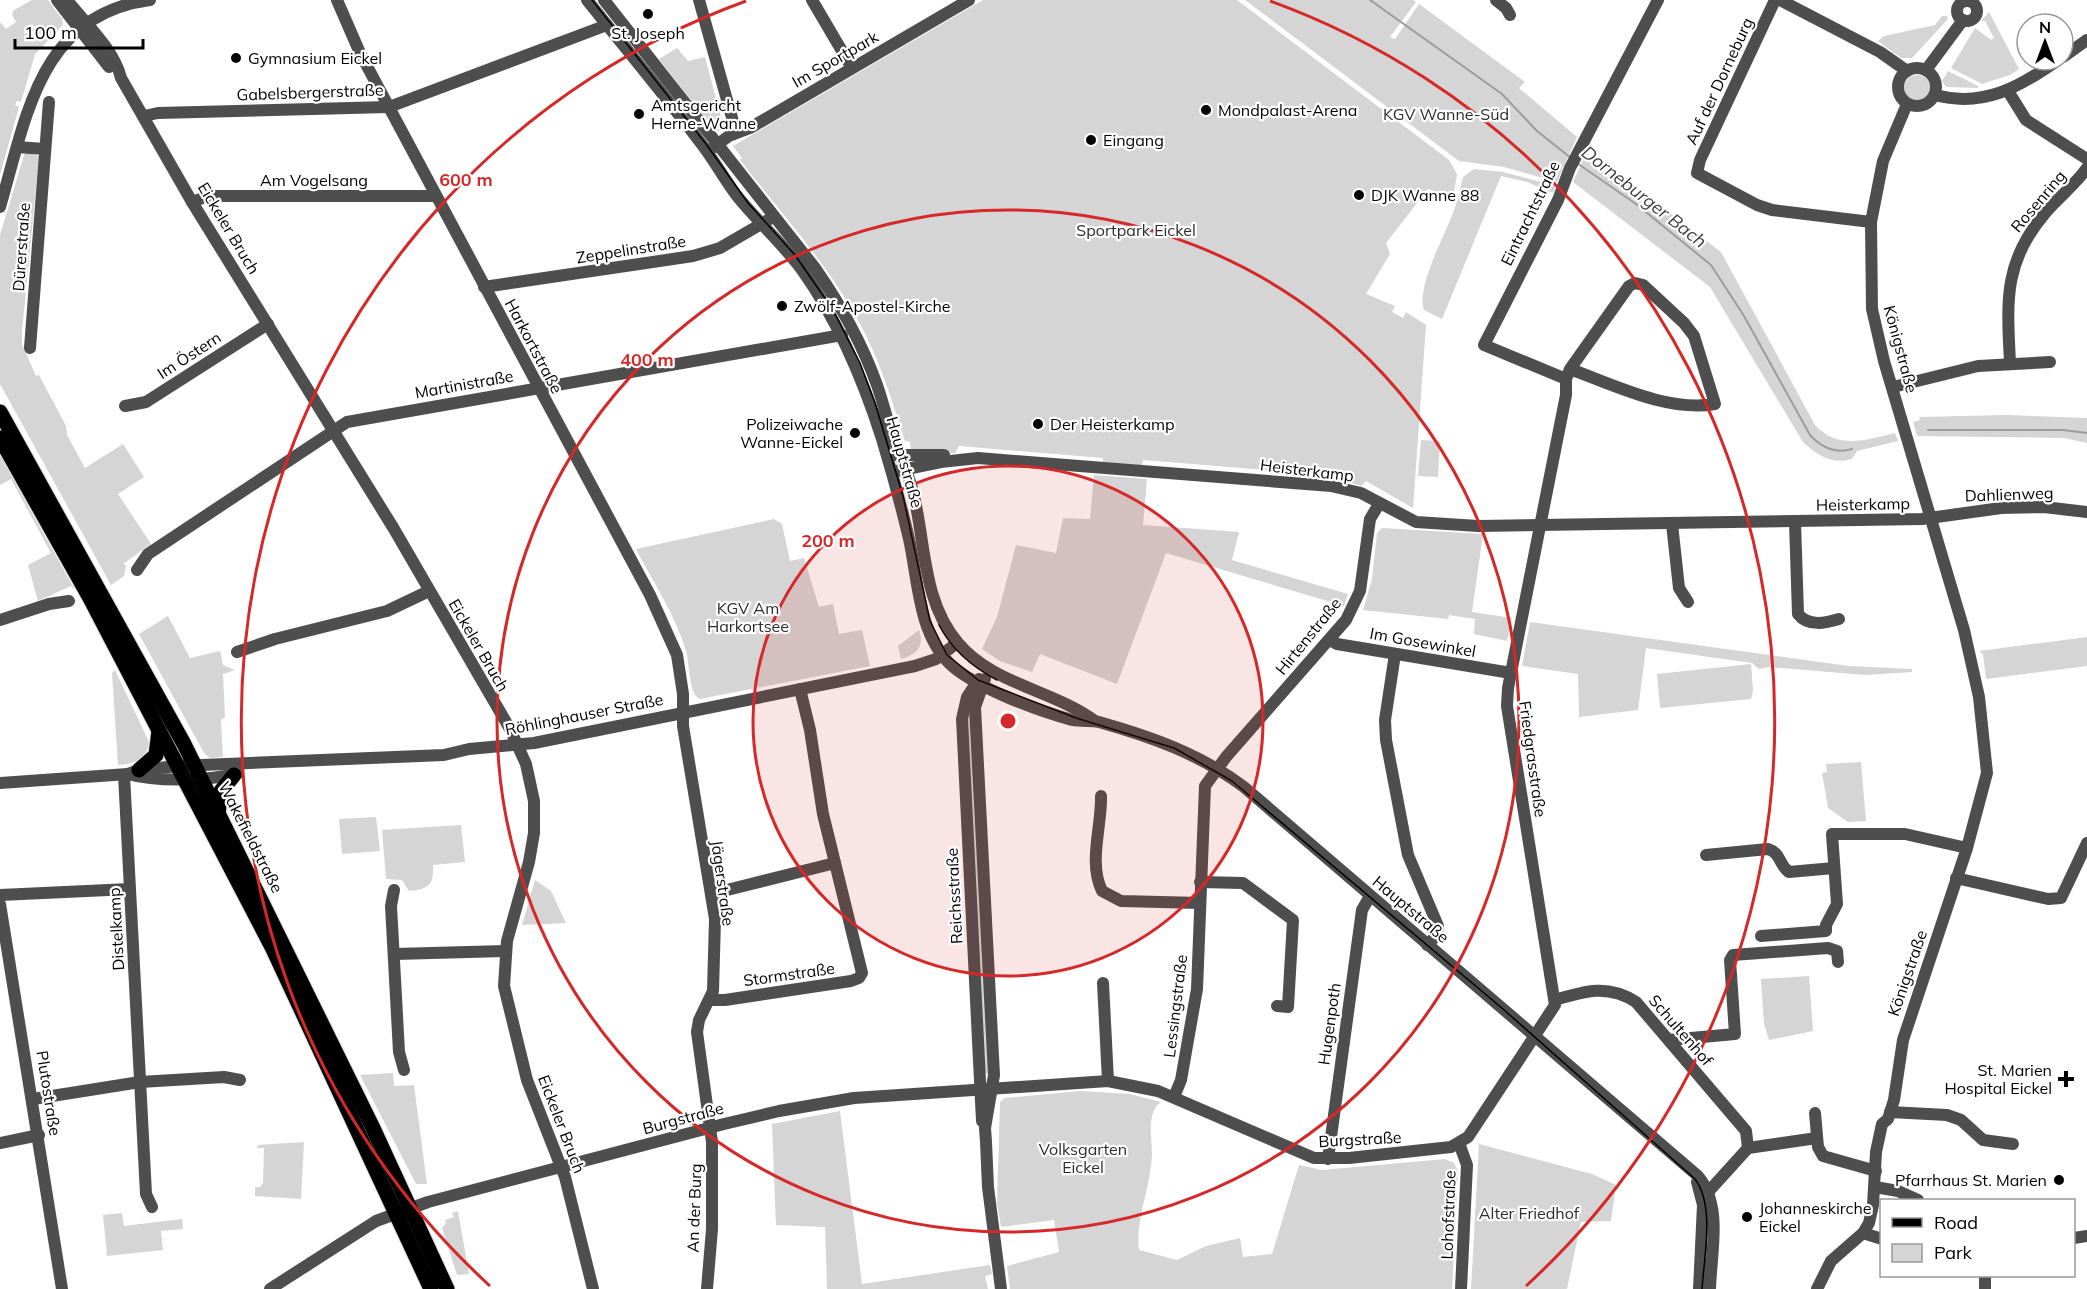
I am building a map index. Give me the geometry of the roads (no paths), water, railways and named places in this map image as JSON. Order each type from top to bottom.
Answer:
[{"type":"main road","name":"Wakefieldstraße","points":[[0,412],[198,771],[411,1208],[447,1289]]},
{"type":"main road","name":"Wakefieldstraße","points":[[0,438],[87,594],[299,1003],[431,1289]]},
{"type":"main road","points":[[130,773],[156,755],[159,731]]},
{"type":"main road","points":[[219,814],[221,790],[234,775]]},
{"type":"street","name":"Eickeler Bruch","points":[[57,0],[119,69],[121,78],[192,202],[334,430],[518,745],[532,788],[534,833],[505,951],[504,986],[527,1080],[561,1167],[593,1289]]},
{"type":"street","name":"Eickeler Bruch","points":[[67,0],[84,28]]},
{"type":"street","points":[[0,207],[28,106],[45,68],[64,44],[84,28],[122,7],[150,0]]},
{"type":"street","name":"Harkortstraße","points":[[337,0],[349,30],[389,107],[673,641],[680,668],[683,694],[682,712]]},
{"type":"street","name":"Hauptstraße","points":[[587,0],[712,149],[773,216],[815,268],[843,312],[877,384],[907,469],[931,592],[956,641],[988,669],[1078,709],[1095,721]]},
{"type":"street","name":"Hauptstraße","points":[[604,0],[712,149],[736,194],[803,271],[842,335],[866,393],[892,472],[925,617],[939,651],[962,674],[979,684],[1076,721],[1095,721],[1174,746],[1217,768],[1258,799],[1536,1035],[1698,1176],[1706,1193]]},
{"type":"street","points":[[699,0],[736,132]]},
{"type":"street","points":[[812,0],[852,68]]},
{"type":"street","name":"Im Sportpark","points":[[712,149],[736,132],[750,128],[969,0]]},
{"type":"street","points":[[1496,0],[1506,8],[1510,15]]},
{"type":"street","name":"Eintrachtstraße","points":[[1568,374],[1484,345],[1558,200],[1580,148],[1658,0]]},
{"type":"street","name":"Auf der Dorneburg","points":[[1775,0],[1700,160],[1697,173],[1772,210],[1871,222]]},
{"type":"street","points":[[1780,0],[1870,48],[1903,75]]},
{"type":"street","points":[[1963,1],[1981,3],[1974,20],[1963,20],[1957,11],[1963,1]]},
{"type":"street","points":[[1926,70],[1963,20]]},
{"type":"street","name":"Gabelsbergerstraße","points":[[144,116],[158,112],[389,107],[607,26]]},
{"type":"street","points":[[1916,68],[1926,70],[1936,82],[1935,95],[1923,105],[1907,104],[1899,93],[1903,75],[1916,68]]},
{"type":"street","points":[[1935,95],[1975,100],[2008,91],[2041,72]]},
{"type":"street","points":[[2008,91],[2026,120],[2087,159]]},
{"type":"street","name":"Dürerstraße","points":[[30,348],[49,102]]},
{"type":"street","name":"Königstraße","points":[[1863,1233],[1872,1216],[1876,1169],[1874,1162],[1882,1124],[1889,1116],[1908,1022],[1967,848],[1986,784],[1987,757],[1979,697],[1952,585],[1946,577],[1936,540],[1937,532],[1872,309],[1871,222],[1883,161],[1907,104]]},
{"type":"street","points":[[17,147],[45,149]]},
{"type":"street","name":"Rosenring","points":[[2010,363],[2007,297],[2016,259],[2033,227],[2087,168]]},
{"type":"street","name":"Am Vogelsang","points":[[192,202],[208,196],[436,196]]},
{"type":"street","name":"Zeppelinstraße","points":[[484,287],[693,256],[720,248],[762,225],[773,216]]},
{"type":"street","points":[[1643,285],[1684,323],[1694,336],[1715,404],[1700,406],[1659,399],[1568,374],[1629,286],[1643,285]]},
{"type":"street","name":"Im Östern","points":[[125,406],[146,402],[268,324]]},
{"type":"street","name":"Martinistraße","points":[[137,570],[148,554],[334,430],[354,420],[842,335]]},
{"type":"street","points":[[1893,387],[1955,370],[2010,363],[2050,362]]},
{"type":"street","name":"Friedgrasstraße","points":[[1555,1000],[1508,716],[1507,698],[1566,395],[1568,374]]},
{"type":"street","name":"Heisterkamp","points":[[887,456],[969,458],[1336,487],[1361,493],[1405,518],[1435,524],[1541,526],[1933,519]]},
{"type":"street","name":"Heisterkamp","points":[[892,472],[969,458]]},
{"type":"street","name":"Hirtenstraße","points":[[1217,768],[1346,620],[1360,591],[1370,519],[1379,504]]},
{"type":"street","name":"Dahlienweg","points":[[1933,519],[1966,511],[2001,508],[2044,507],[2087,512]]},
{"type":"street","name":"Heisterkamp","points":[[1795,522],[1798,614],[1805,620],[1823,624],[1839,620]]},
{"type":"street","points":[[1672,524],[1679,588],[1688,602]]},
{"type":"street","points":[[237,652],[275,639],[387,611],[429,591]]},
{"type":"street","points":[[0,620],[49,604],[69,601]]},
{"type":"street","name":"Im Gosewinkel","points":[[1330,640],[1337,644],[1511,673]]},
{"type":"street","name":"Röhlinghauser Straße","points":[[0,783],[130,773],[198,771],[265,764],[444,755],[469,749],[518,745],[905,666],[956,641]]},
{"type":"street","points":[[1395,654],[1385,720],[1386,740],[1408,855],[1438,926],[1437,935],[1428,945]]},
{"type":"street","name":"Reichsstraße","points":[[988,669],[979,684],[967,697],[962,719],[986,1089],[981,1120],[985,1128],[988,1187],[1001,1289]]},
{"type":"street","name":"Stormstraße","points":[[711,1000],[725,1000],[859,978],[862,966],[835,862],[800,689]]},
{"type":"street","name":"Jägerstraße","points":[[682,712],[715,919],[711,1000],[699,1020],[697,1032],[711,1128]]},
{"type":"street","name":"Röhlinghauser Straße","points":[[198,771],[234,775],[265,764]]},
{"type":"street","name":"Lessingstraße","points":[[1174,1096],[1181,1080],[1197,989],[1204,791],[1209,777],[1217,768]]},
{"type":"street","name":"Distelkamp","points":[[130,773],[130,889],[140,1082],[146,1194],[153,1207]]},
{"type":"street","points":[[1101,796],[1096,860],[1102,891],[1121,901],[1200,903]]},
{"type":"street","points":[[1761,936],[1826,931],[1826,925],[1837,904],[1832,834],[1905,834],[1967,848]]},
{"type":"street","points":[[1956,878],[2055,899],[2061,898],[2087,843]]},
{"type":"street","points":[[1706,855],[1768,849],[1777,854],[1783,867],[1789,872],[1834,868]]},
{"type":"street","points":[[711,894],[835,862]]},
{"type":"street","points":[[1200,882],[1244,883],[1293,921],[1288,1007],[1277,1006]]},
{"type":"street","points":[[0,895],[130,889]]},
{"type":"street","points":[[394,890],[391,906],[399,1052],[404,1070]]},
{"type":"street","name":"Hugenpoth","points":[[1328,1159],[1362,910],[1370,896]]},
{"type":"street","name":"Plutostraße","points":[[0,904],[62,1289]]},
{"type":"street","points":[[1670,1040],[1735,1034],[1730,960],[1733,955],[1828,948],[1836,951],[1838,962]]},
{"type":"street","points":[[395,954],[505,951]]},
{"type":"street","points":[[1103,983],[1108,1081]]},
{"type":"street","name":"Schultenhof","points":[[1555,1000],[1589,990],[1617,992],[1643,1009],[1746,1131],[1748,1148]]},
{"type":"street","points":[[1459,1143],[1476,1125],[1553,1010],[1555,1000]]},
{"type":"street","points":[[33,1099],[140,1082],[224,1077],[240,1080]]},
{"type":"street","name":"Burgstraße","points":[[270,1289],[290,1283],[351,1235],[411,1208],[778,1111],[835,1101],[1108,1081],[1143,1086],[1174,1096],[1301,1155],[1328,1159],[1431,1150],[1459,1143]]},
{"type":"street","points":[[1815,1113],[1819,1150],[1827,1159],[1876,1169]]},
{"type":"street","points":[[1889,1116],[1955,1117],[1983,1140],[2013,1144]]},
{"type":"street","name":"An der Burg","points":[[707,1289],[712,1224],[711,1128]]},
{"type":"street","points":[[0,1143],[39,1135]]},
{"type":"street","points":[[1699,1289],[1706,1193],[1748,1148],[1817,1138]]},
{"type":"street","name":"Lohofstraße","points":[[1459,1143],[1467,1165],[1461,1289]]},
{"type":"street","points":[[1875,1187],[1898,1191],[1916,1199]]},
{"type":"street","points":[[1706,1193],[1713,1210],[1710,1289]]},
{"type":"street","points":[[1817,1289],[1831,1261],[1863,1233],[1880,1239]]},
{"type":"waterway","name":"Dorneburger Bach","points":[[1370,0],[1502,94],[1537,131],[1571,158]]},
{"type":"waterway","name":"Dorneburger Bach","points":[[1577,163],[1636,204],[1711,265],[1744,316],[1810,435],[1829,449],[1840,451],[1852,449]]},
{"type":"waterway","name":"Dorneburger Bach","points":[[1928,430],[2063,430],[2087,433]]},
{"type":"tram line","points":[[592,0],[706,144],[748,203],[795,255],[833,310],[860,363],[875,403],[903,496],[930,621],[947,655],[978,680],[1076,718],[1174,748],[1232,781],[1503,1009],[1695,1179],[1701,1190],[1707,1217],[1702,1289]]},
{"type":"tram line","points":[[939,625],[964,657],[997,680]]},
{"type":"place","name":"St. Joseph","points":[[648,14]]},
{"type":"place","name":"Gymnasium Eickel","points":[[236,58]]},
{"type":"place","name":"Mondpalast-Arena","points":[[1206,110]]},
{"type":"place","name":"Amtsgericht Herne-Wanne","points":[[639,114]]},
{"type":"place","name":"Eingang","points":[[1091,140]]},
{"type":"place","name":"DJK Wanne 88","points":[[1359,195]]},
{"type":"place","name":"Zwölf-Apostel-Kirche","points":[[782,306]]},
{"type":"place","name":"Der Heisterkamp","points":[[1038,424]]},
{"type":"place","name":"Polizeiwache Wanne-Eickel","points":[[855,433]]},
{"type":"place","name":"St. Marien Hospital Eickel","points":[[2066,1079]]},
{"type":"place","name":"Pfarrhaus St. Marien","points":[[2059,1180]]},
{"type":"place","name":"Johanneskirche Eickel","points":[[1747,1217]]},
{"type":"park label","name":"KGV Wanne-Süd","points":[[1446,114]]},
{"type":"park label","name":"Sportpark Eickel","points":[[1136,230]]},
{"type":"park label","name":"KGV Am Harkortsee","points":[[748,617]]},
{"type":"park label","name":"Volksgarten Eickel","points":[[1083,1158]]},
{"type":"park label","name":"Alter Friedhof","points":[[1529,1213]]}]
